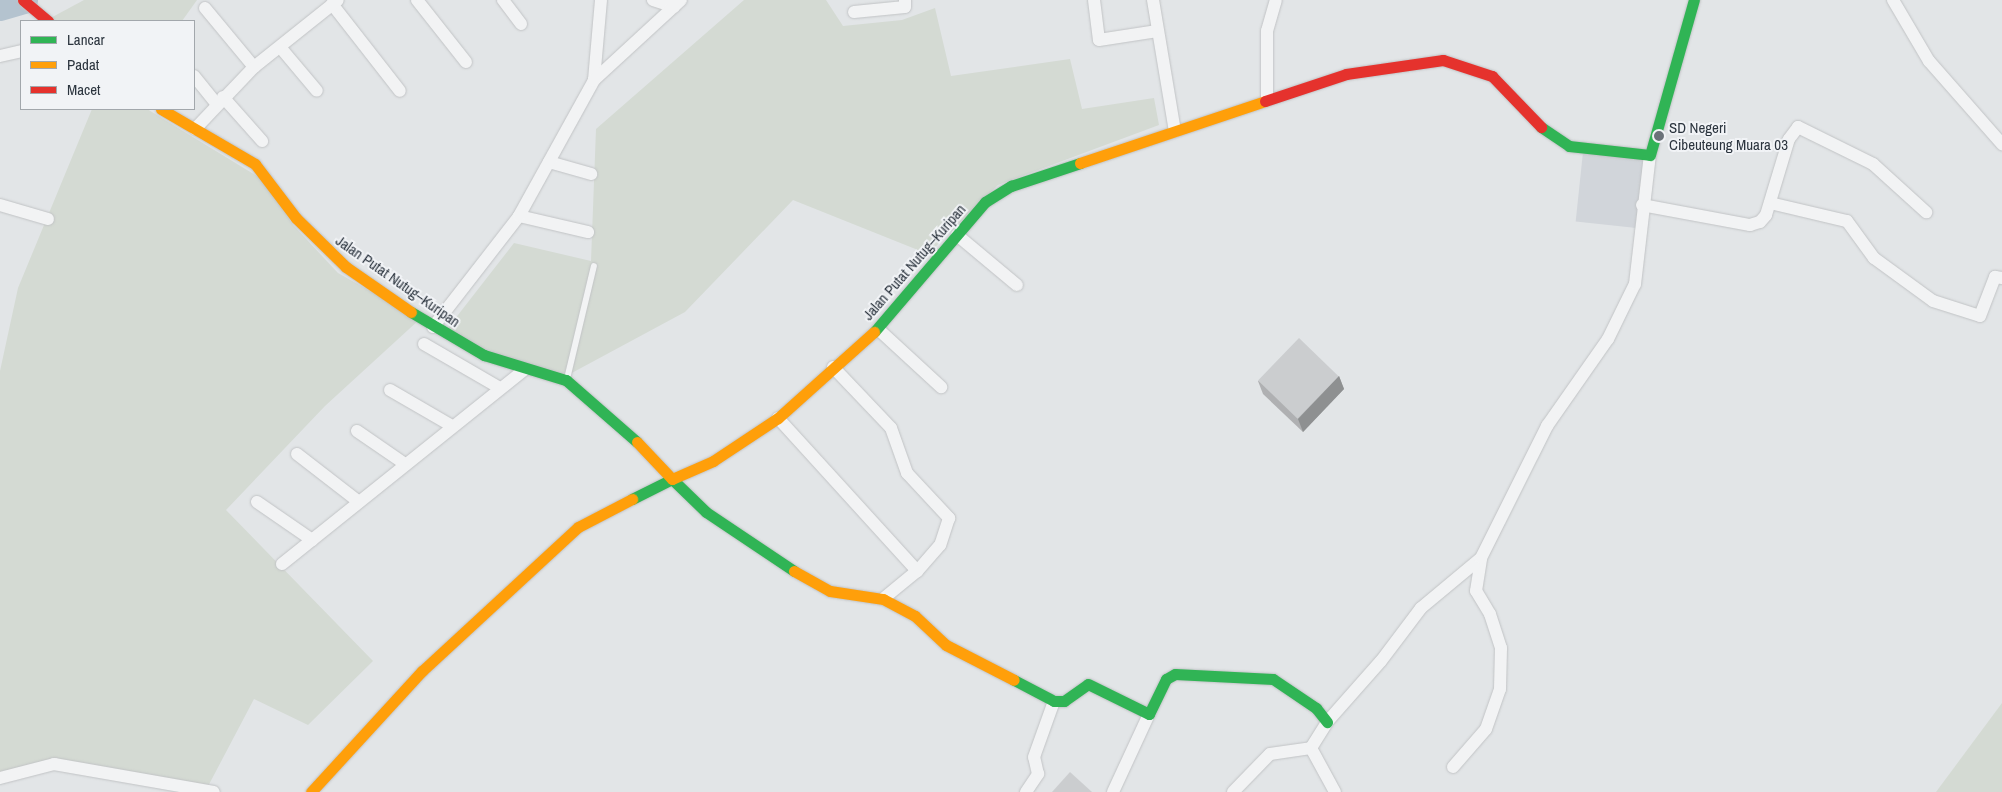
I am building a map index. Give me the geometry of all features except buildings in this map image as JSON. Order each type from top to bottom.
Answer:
[{"type":"street","points":[[23,0],[47,20]]},
{"type":"street","points":[[417,0],[466,62]]},
{"type":"street","points":[[503,0],[521,24]]},
{"type":"street","points":[[433,328],[519,216],[594,80],[601,41],[601,0]]},
{"type":"street","points":[[653,0],[677,4]]},
{"type":"street","points":[[854,12],[905,6],[905,0]]},
{"type":"street","points":[[1094,0],[1099,40],[1157,31]]},
{"type":"street","points":[[1153,0],[1175,131]]},
{"type":"street","points":[[1267,100],[1267,31],[1276,0]]},
{"type":"street","points":[[1454,767],[1486,729],[1500,689],[1501,648],[1490,614],[1476,591],[1481,558],[1546,426],[1608,339],[1634,284],[1642,205],[1650,155],[1694,0]]},
{"type":"street","points":[[1894,0],[1929,61],[2002,144]]},
{"type":"street","points":[[195,129],[220,100],[254,68],[335,2],[400,91]]},
{"type":"street","points":[[594,80],[677,4]]},
{"type":"street","points":[[205,8],[254,68]]},
{"type":"street","points":[[280,47],[317,91]]},
{"type":"street","points":[[0,56],[20,51]]},
{"type":"street","name":"Jalan Putat Nutug–Kuripan","points":[[163,110],[255,164],[323,248],[433,328],[484,355],[566,380],[628,432],[672,479],[713,461],[778,418],[833,367],[878,329],[986,202],[1011,186],[1267,100],[1346,74],[1443,60],[1492,76],[1549,136],[1569,146],[1650,155]]},
{"type":"street","points":[[195,77],[262,141]]},
{"type":"street","points":[[1642,205],[1750,225],[1760,222],[1770,203],[1789,138],[1798,127],[1873,164],[1926,212]]},
{"type":"street","points":[[549,162],[591,174]]},
{"type":"street","points":[[1770,203],[1847,221],[1874,258],[1933,301],[1980,316],[1995,277],[2002,278]]},
{"type":"street","points":[[0,205],[48,219]]},
{"type":"street","points":[[519,216],[588,232]]},
{"type":"street","points":[[957,235],[1017,285]]},
{"type":"street","points":[[878,329],[941,387]]},
{"type":"street","points":[[424,344],[500,388]]},
{"type":"street","points":[[833,367],[891,428],[907,473],[950,518],[940,545],[917,571],[883,599]]},
{"type":"street","points":[[282,564],[525,369]]},
{"type":"street","points":[[390,390],[452,426]]},
{"type":"street","points":[[778,418],[917,571]]},
{"type":"street","points":[[357,431],[405,464]]},
{"type":"street","points":[[297,454],[359,502]]},
{"type":"street","points":[[318,790],[422,671],[578,527],[672,479],[706,512],[798,574],[830,591],[883,599],[915,616],[946,645],[1054,701],[1064,701],[1088,684],[1149,714]]},
{"type":"street","points":[[257,502],[312,540]]},
{"type":"street","points":[[1311,748],[1327,722],[1382,662],[1421,608],[1481,558]]},
{"type":"street","points":[[1112,792],[1166,679],[1175,674],[1273,679],[1316,708],[1327,722]]},
{"type":"street","points":[[1026,792],[1038,774],[1034,757],[1054,701]]},
{"type":"street","points":[[1233,792],[1270,754],[1311,748]]},
{"type":"street","points":[[1311,748],[1335,792]]},
{"type":"street","points":[[0,778],[54,764],[214,792]]},
{"type":"lane","points":[[566,380],[594,266]]},
{"type":"shaded area","points":[[84,0],[197,0],[183,20],[47,20]]},
{"type":"shaded area","points":[[744,0],[826,0],[843,26],[902,20],[935,8],[951,76],[1070,59],[1082,109],[1154,98],[1159,125],[998,185],[928,254],[793,200],[685,312],[555,382],[444,333],[514,243],[591,261],[596,129]]},
{"type":"shaded area","points":[[92,110],[149,110],[265,181],[293,225],[338,273],[420,319],[325,406],[226,510],[373,661],[308,725],[254,699],[205,792],[55,762],[0,781],[0,371],[18,288]]},
{"type":"shaded area","points":[[1583,152],[1644,158],[1636,228],[1576,222]]},
{"type":"shaded area","points":[[2002,703],[2002,792],[1936,792]]},
{"type":"waterway","points":[[0,7],[24,0]]},
{"type":"traffic: fast","points":[[1541,127],[1569,146],[1650,155],[1694,0]]},
{"type":"traffic: fast","points":[[874,332],[985,202],[1011,186],[1080,163]]},
{"type":"traffic: fast","points":[[411,312],[484,355],[566,380],[637,442]]},
{"type":"traffic: fast","points":[[632,499],[672,479],[706,512],[794,571]]},
{"type":"traffic: fast","points":[[1014,680],[1054,701],[1064,701],[1088,684],[1149,714],[1166,679],[1175,674],[1273,679],[1316,708],[1327,722]]},
{"type":"traffic: slow","points":[[1080,163],[1265,101]]},
{"type":"traffic: slow","points":[[163,110],[255,164],[296,218],[346,267],[411,312]]},
{"type":"traffic: slow","points":[[637,442],[672,479],[713,461],[778,418],[874,332]]},
{"type":"traffic: slow","points":[[311,792],[422,671],[578,527],[632,499]]},
{"type":"traffic: slow","points":[[794,571],[830,591],[883,599],[915,616],[946,645],[1014,680]]},
{"type":"traffic: jam","points":[[23,0],[47,20]]},
{"type":"traffic: jam","points":[[1265,101],[1346,74],[1443,60],[1492,76],[1541,127]]},
{"type":"place","name":"SD Negeri Cibeuteung Muara 03","points":[[1659,136]]}]
